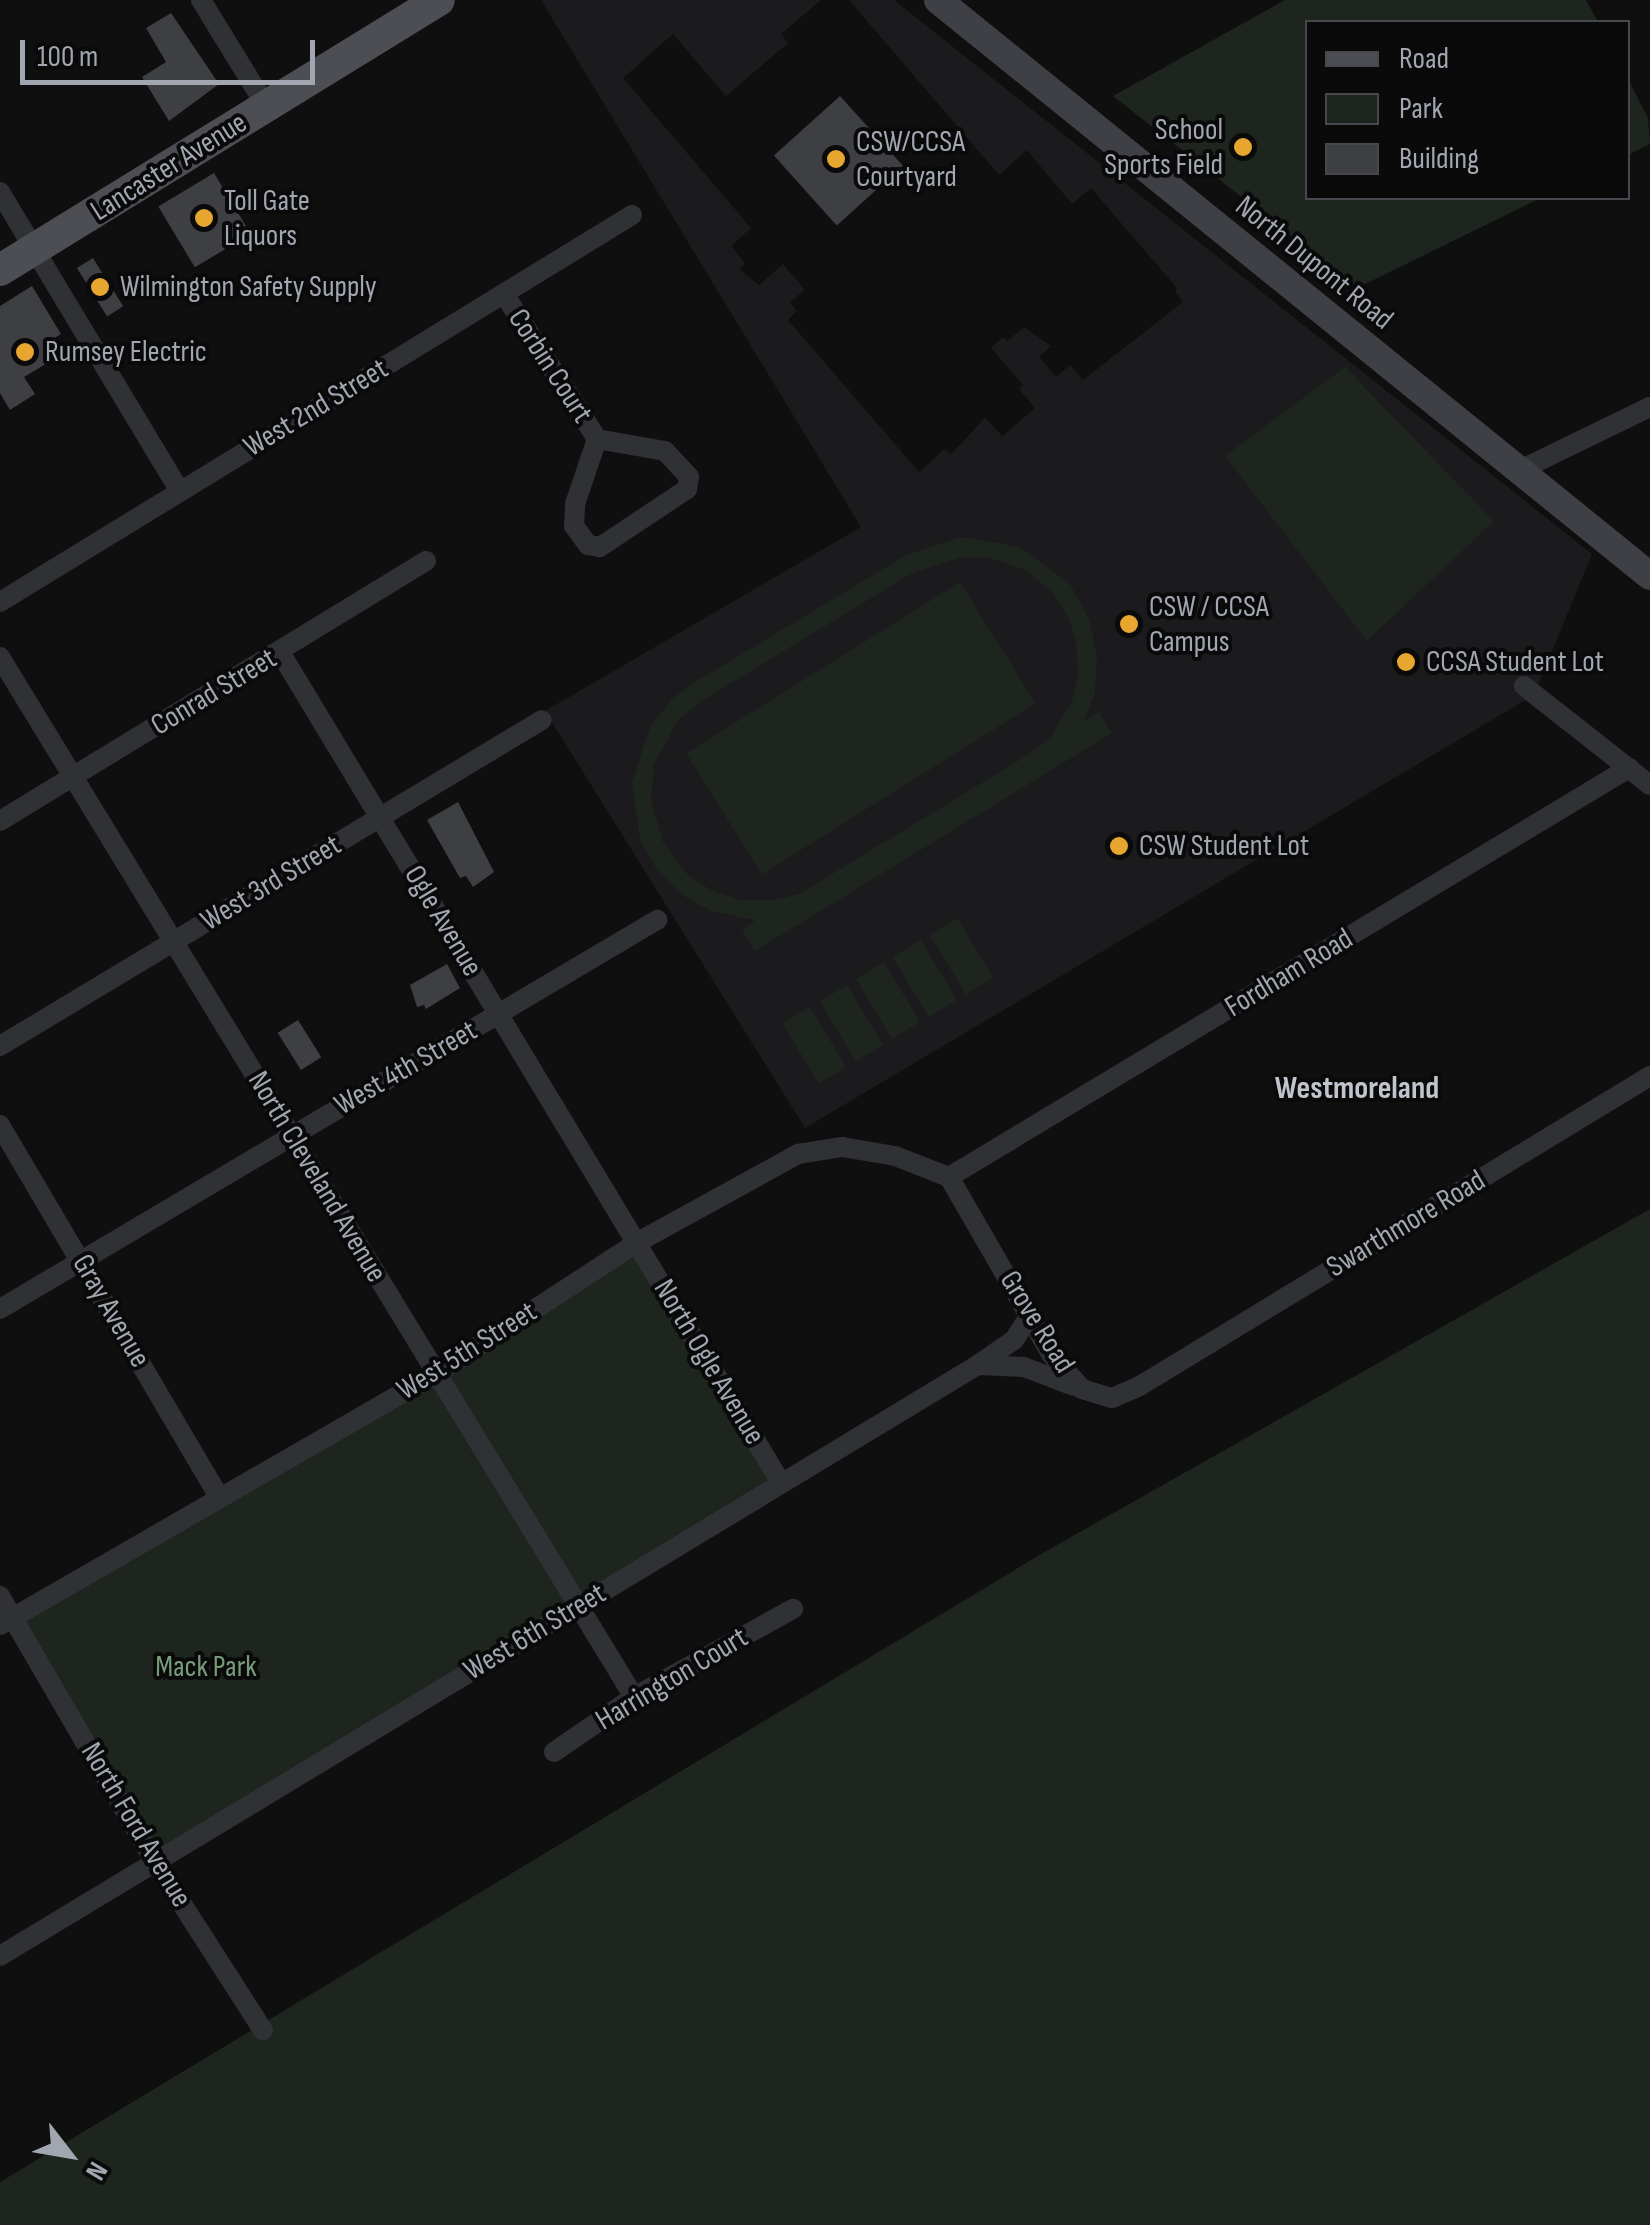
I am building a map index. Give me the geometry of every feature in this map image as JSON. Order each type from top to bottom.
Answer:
[{"type":"main road","name":"Lancaster Avenue","points":[[0,270],[266,106],[391,12],[438,0]]},
{"type":"main road","name":"North Dupont Road","points":[[938,0],[1650,576]]},
{"type":"street","points":[[201,0],[266,106]]},
{"type":"street","points":[[0,192],[180,491]]},
{"type":"street","name":"West 2nd Street","points":[[0,602],[632,215]]},
{"type":"street","name":"Corbin Court","points":[[504,294],[596,439],[665,451],[688,477],[687,489],[600,547],[588,545],[574,526],[575,504],[596,439]]},
{"type":"street","points":[[1518,471],[1650,407]]},
{"type":"street","name":"Conrad Street","points":[[0,821],[426,561]]},
{"type":"street","name":"Ogle Avenue","points":[[280,652],[638,1242]]},
{"type":"street","name":"North Cleveland Avenue","points":[[0,657],[634,1696]]},
{"type":"street","points":[[1524,686],[1650,786]]},
{"type":"street","name":"West 3rd Street","points":[[0,1046],[542,720]]},
{"type":"street","name":"Fordham Road","points":[[950,1177],[1628,768]]},
{"type":"street","name":"West 4th Street","points":[[0,1309],[657,920]]},
{"type":"street","name":"Swarthmore Road","points":[[1162,1373],[1650,1076]]},
{"type":"street","name":"Gray Avenue","points":[[0,1125],[220,1498]]},
{"type":"street","name":"West 5th Street","points":[[6,1621],[437,1373],[638,1242],[798,1154],[842,1148],[895,1156],[950,1177]]},
{"type":"street","name":"Grove Road","points":[[950,1177],[1052,1354],[1082,1389],[1093,1396],[1112,1398],[1162,1373]]},
{"type":"street","name":"North Ogle Avenue","points":[[638,1242],[781,1483]]},
{"type":"street","name":"West 6th Street","points":[[0,1956],[976,1366],[1014,1340],[1031,1314]]},
{"type":"street","points":[[976,1366],[1024,1366],[1082,1389]]},
{"type":"street","name":"North Ford Avenue","points":[[0,1596],[6,1621],[264,2030]]},
{"type":"street","name":"Harrington Court","points":[[554,1752],[634,1696],[792,1608]]},
{"type":"shaded area","name":"CSW / CCSA Campus","points":[[541,0],[821,0],[781,34],[788,43],[726,96],[673,34],[623,78],[751,228],[731,246],[745,263],[740,270],[759,285],[783,264],[805,290],[790,302],[797,311],[788,320],[919,472],[945,449],[951,454],[985,418],[1002,436],[1035,408],[1019,389],[1023,385],[991,348],[1003,337],[1007,341],[1024,327],[1051,346],[1039,357],[1056,377],[1070,365],[1083,380],[1183,302],[1175,291],[1177,288],[1091,188],[1072,204],[1027,150],[999,175],[849,0],[894,0],[1592,554],[1534,695],[805,1128],[545,711],[861,527]]},
{"type":"green space","name":"School Sports Field","points":[[1285,0],[1586,0],[1597,20],[1305,20],[1305,200],[1537,200],[1357,288],[1113,96]]},
{"type":"green space","points":[[1630,83],[1648,118],[1650,144],[1630,154]]},
{"type":"green space","points":[[1345,367],[1494,521],[1367,641],[1225,456]]},
{"type":"green space","points":[[961,537],[1020,547],[1070,584],[1089,619],[1097,656],[1095,692],[1084,721],[1099,712],[1112,733],[755,951],[742,930],[755,920],[711,911],[682,895],[657,870],[640,840],[632,782],[650,727],[672,699],[697,681],[906,555]],"holes":[[[964,557],[990,558],[1025,570],[1052,592],[1069,619],[1076,640],[1078,675],[1072,701],[1051,737],[799,894],[774,900],[740,900],[709,889],[688,875],[663,842],[651,801],[654,764],[679,719],[705,699],[914,572]]]},
{"type":"green space","points":[[960,582],[1036,703],[762,874],[686,753]]},
{"type":"green space","points":[[957,918],[993,978],[966,994],[930,934]]},
{"type":"green space","points":[[921,940],[957,1000],[929,1017],[893,957]]},
{"type":"green space","points":[[884,962],[920,1022],[892,1039],[856,979]]},
{"type":"green space","points":[[847,985],[883,1045],[856,1061],[820,1001]]},
{"type":"green space","points":[[810,1007],[846,1067],[819,1083],[783,1023]]},
{"type":"green space","points":[[1650,1209],[1650,2225],[0,2225],[0,2182],[1041,1554]]},
{"type":"green space","name":"Mack Park","points":[[638,1242],[782,1482],[157,1857],[13,1617]]},
{"type":"building","points":[[171,13],[219,84],[169,121],[142,77],[166,62],[146,28]]},
{"type":"building","name":"CSW/CCSA Courtyard","points":[[840,96],[903,166],[837,225],[774,156]]},
{"type":"building","name":"Toll Gate Liquors","points":[[214,173],[251,234],[195,267],[158,206]]},
{"type":"building","name":"Wilmington Safety Supply","points":[[93,258],[123,306],[107,316],[77,268]]},
{"type":"building","name":"Rumsey Electric","points":[[32,286],[61,334],[45,344],[54,359],[24,377],[35,394],[10,410],[0,393],[0,306]]},
{"type":"building","points":[[458,802],[494,872],[473,887],[466,876],[460,878],[427,820]]},
{"type":"building","points":[[447,964],[460,988],[426,1009],[424,1005],[417,1007],[410,985]]},
{"type":"building","points":[[298,1020],[321,1057],[301,1070],[278,1033]]},
{"type":"place","name":"School Sports Field","points":[[1243,147]]},
{"type":"place","name":"CSW/CCSA Courtyard","points":[[836,159]]},
{"type":"place","name":"Toll Gate Liquors","points":[[204,218]]},
{"type":"place","name":"Wilmington Safety Supply","points":[[100,287]]},
{"type":"place","name":"Rumsey Electric","points":[[25,352]]},
{"type":"place","name":"CSW / CCSA Campus","points":[[1129,624]]},
{"type":"place","name":"CCSA Student Lot","points":[[1406,662]]},
{"type":"place","name":"CSW Student Lot","points":[[1119,846]]},
{"type":"district","name":"Westmoreland","points":[[1357,1089]]}]
